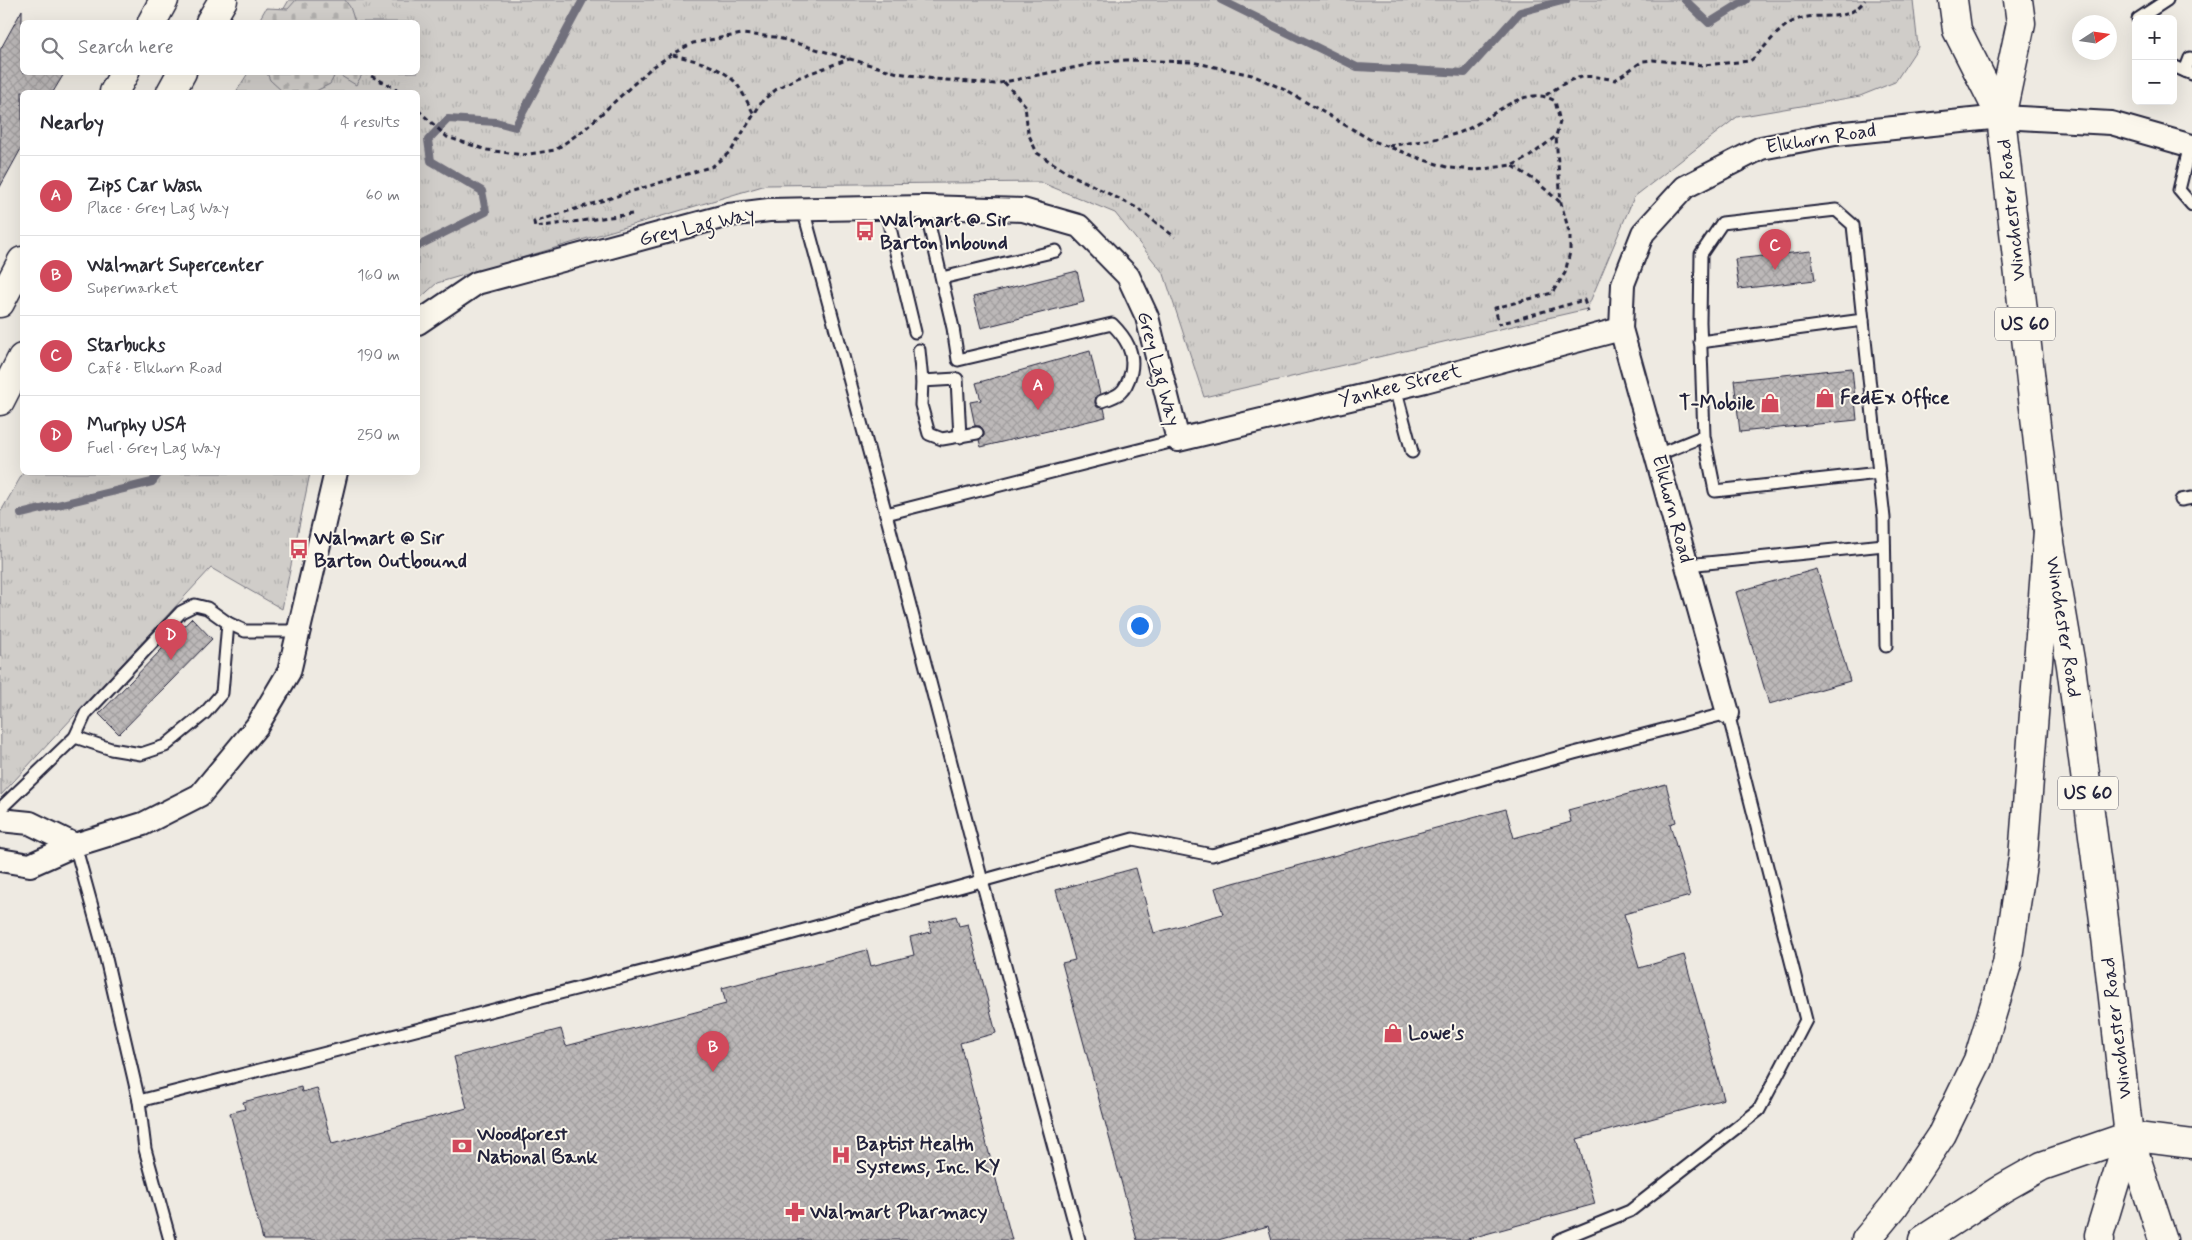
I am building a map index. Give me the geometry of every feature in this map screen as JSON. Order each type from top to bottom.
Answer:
[{"type":"main road","points":[[153,20],[164,0]]},
{"type":"main road","points":[[211,20],[223,0]]},
{"type":"main road","name":"Winchester Road","points":[[1953,0],[1956,30],[2001,117]]},
{"type":"main road","name":"Winchester Road","points":[[2018,0],[2021,23],[2001,117],[2048,531],[2076,705],[2104,920],[2129,1136],[2163,1240]]},
{"type":"main road","points":[[115,90],[123,75]]},
{"type":"main road","points":[[172,90],[180,75]]},
{"type":"main road","points":[[0,303],[20,265]]},
{"type":"main road","points":[[0,401],[20,362]]},
{"type":"main road","points":[[1866,1240],[1894,1206],[1942,1134],[1978,1060],[2007,964],[2024,858],[2048,531]]},
{"type":"main road","points":[[1923,1240],[2003,1188],[2042,1166],[2129,1136],[2192,1144]]},
{"type":"main road","name":"Winchester Road","points":[[2100,1240],[2099,1235],[2129,1136]]},
{"type":"street","name":"Elkhorn Road","points":[[1728,713],[1622,329],[1623,284],[1643,233],[1685,187],[1761,148],[1835,134],[2001,117],[2111,123],[2191,146]]},
{"type":"street","name":"Grey Lag Way","points":[[420,321],[477,283],[729,215],[769,210],[925,206],[1023,210],[1079,226],[1128,276],[1147,317],[1178,440]]},
{"type":"street","name":"Yankee Street","points":[[1178,440],[1395,388],[1622,329]]},
{"type":"street","points":[[0,860],[30,865],[75,845],[143,824],[200,795],[257,726],[289,672],[315,565],[317,545],[335,475]]},
{"type":"street","points":[[0,820],[30,823],[75,845]]},
{"type":"lane","points":[[2144,15],[2167,0]]},
{"type":"lane","points":[[2188,73],[2190,58]]},
{"type":"lane","points":[[2191,146],[2179,190],[2192,204]]},
{"type":"lane","points":[[925,206],[942,278],[958,360],[957,380],[960,437]]},
{"type":"lane","points":[[885,207],[915,332]]},
{"type":"lane","points":[[803,209],[1079,1240]]},
{"type":"lane","points":[[1879,474],[1715,491],[1704,436],[1700,342],[1701,254],[1722,223],[1836,210],[1854,225],[1879,474],[1884,545],[1886,646]]},
{"type":"lane","points":[[942,278],[1056,251]]},
{"type":"lane","points":[[1700,342],[1863,320]]},
{"type":"lane","points":[[958,360],[1112,324],[1123,336],[1131,351],[1132,364],[1129,381],[1121,393],[1102,401]]},
{"type":"lane","points":[[919,350],[922,381],[920,405],[929,434],[942,439],[977,433]]},
{"type":"lane","points":[[922,381],[957,380]]},
{"type":"lane","points":[[1395,388],[1412,452]]},
{"type":"lane","points":[[1657,454],[1704,436]]},
{"type":"lane","points":[[886,514],[1178,440]]},
{"type":"lane","points":[[1687,565],[1884,545]]},
{"type":"lane","points":[[0,809],[75,737],[86,713],[181,612],[195,606],[207,608],[228,623],[245,631],[300,631]]},
{"type":"lane","points":[[75,737],[111,749],[141,754],[165,746],[205,712],[222,693],[228,623]]},
{"type":"lane","points":[[139,1101],[748,945],[1133,839],[1212,855],[1728,713],[1806,1020],[1759,1110],[1630,1211],[1559,1240]]},
{"type":"lane","points":[[75,845],[104,950],[139,1101],[145,1149],[170,1240]]},
{"type":"path","points":[[1388,147],[1435,139],[1462,131],[1526,97],[1546,95],[1571,79],[1594,76],[1615,80],[1643,61],[1653,60],[1703,65],[1750,62],[1787,25],[1796,20],[1842,16],[1856,10],[1865,0]]},
{"type":"path","points":[[420,112],[447,137],[487,150],[523,155],[555,150],[585,129],[650,69],[672,54],[692,44],[742,34],[775,37],[898,73],[934,79],[995,84],[1096,63],[1126,60],[1192,62],[1252,75],[1285,90],[1371,140],[1450,168],[1477,170],[1512,165],[1529,157],[1556,136]]},
{"type":"path","points":[[672,54],[696,60],[719,70],[736,82],[754,114]]},
{"type":"path","points":[[638,213],[535,226],[534,222],[713,166],[731,151],[763,100],[778,88],[797,78],[849,59]]},
{"type":"path","points":[[369,75],[397,90]]},
{"type":"path","points":[[1004,82],[1025,105],[1028,133],[1037,154],[1068,173],[1137,208],[1175,237]]},
{"type":"path","points":[[1546,95],[1555,101],[1559,111],[1560,122],[1556,136],[1561,204],[1570,235],[1570,252],[1565,273],[1552,293],[1495,308],[1500,324],[1584,300],[1594,337]]},
{"type":"path","points":[[1512,165],[1537,182],[1561,204]]},
{"type":"green space","points":[[289,0],[1913,0],[1918,47],[1895,82],[1860,96],[1737,117],[1634,197],[1587,309],[1204,397],[1164,274],[1115,213],[1040,182],[766,185],[437,283],[420,298],[420,90],[237,90],[247,75],[420,75],[420,20],[277,20]]},
{"type":"green space","points":[[296,0],[345,0],[350,7],[354,20],[259,20],[266,8],[288,9]]},
{"type":"green space","points":[[268,75],[335,75],[330,84],[318,90],[281,90],[270,80]]},
{"type":"green space","points":[[339,75],[362,75],[356,85]]},
{"type":"green space","points":[[22,475],[310,475],[282,609],[211,568],[1,795],[0,513]]},
{"type":"building","points":[[22,10],[22,20],[20,20],[20,75],[63,75],[54,90],[20,90],[20,151],[0,187],[0,50]]},
{"type":"building","points":[[1811,251],[1815,280],[1739,289],[1735,259]]},
{"type":"building","points":[[1077,271],[1084,302],[981,328],[973,297]]},
{"type":"building","points":[[1090,351],[1100,394],[1096,396],[1095,403],[1097,407],[1104,408],[1106,417],[981,447],[979,440],[984,436],[984,431],[980,426],[975,426],[970,402],[981,400],[976,383]]},
{"type":"building","points":[[1852,368],[1857,420],[1740,432],[1734,380]]},
{"type":"building","points":[[1817,569],[1850,681],[1769,704],[1736,592]]},
{"type":"building","points":[[192,618],[212,639],[119,734],[99,714]]},
{"type":"building","name":"Lowe's","points":[[1666,784],[1676,822],[1670,824],[1690,896],[1624,914],[1639,968],[1684,955],[1724,1099],[1577,1139],[1595,1204],[1464,1240],[1272,1240],[1268,1226],[1218,1240],[1137,1240],[1062,963],[1075,960],[1056,890],[1136,868],[1154,933],[1223,914],[1215,888],[1506,809],[1514,838],[1571,822],[1568,810]]},
{"type":"building","points":[[956,916],[959,926],[968,924],[996,1033],[960,1043],[1012,1240],[263,1240],[230,1113],[245,1109],[243,1102],[301,1087],[302,1092],[317,1088],[332,1144],[467,1108],[454,1057],[561,1029],[566,1046],[726,1004],[722,988],[867,950],[871,966],[914,955],[910,937],[931,932],[929,923]]},
{"type":"waterway","points":[[420,245],[486,212],[482,191],[431,161],[428,140],[448,119],[496,122],[515,127],[583,0]]},
{"type":"waterway","points":[[1221,0],[1357,67],[1465,73],[1520,12],[1566,0]]},
{"type":"waterway","points":[[1685,0],[1709,23],[1746,0]]},
{"type":"waterway","points":[[21,514],[152,482],[158,475]]},
{"type":"place","name":"Walmart @ Sir Barton Inbound","points":[[865,231]]},
{"type":"place","name":"Starbucks","points":[[1775,270]]},
{"type":"place","name":"FedEx Office","points":[[1825,398]]},
{"type":"place","name":"T-Mobile","points":[[1770,403]]},
{"type":"place","name":"Zips Car Wash","points":[[1038,410]]},
{"type":"place","name":"Walmart @ Sir Barton Outbound","points":[[299,549]]},
{"type":"place","name":"Murphy USA","points":[[171,660]]},
{"type":"place","name":"Lowe's","points":[[1393,1033]]},
{"type":"place","name":"Walmart Supercenter","points":[[713,1072]]},
{"type":"place","name":"Woodforest National Bank","points":[[462,1146]]},
{"type":"place","name":"Baptist Health Systems, Inc. KY","points":[[841,1155]]},
{"type":"place","name":"Walmart Pharmacy","points":[[795,1212]]}]
